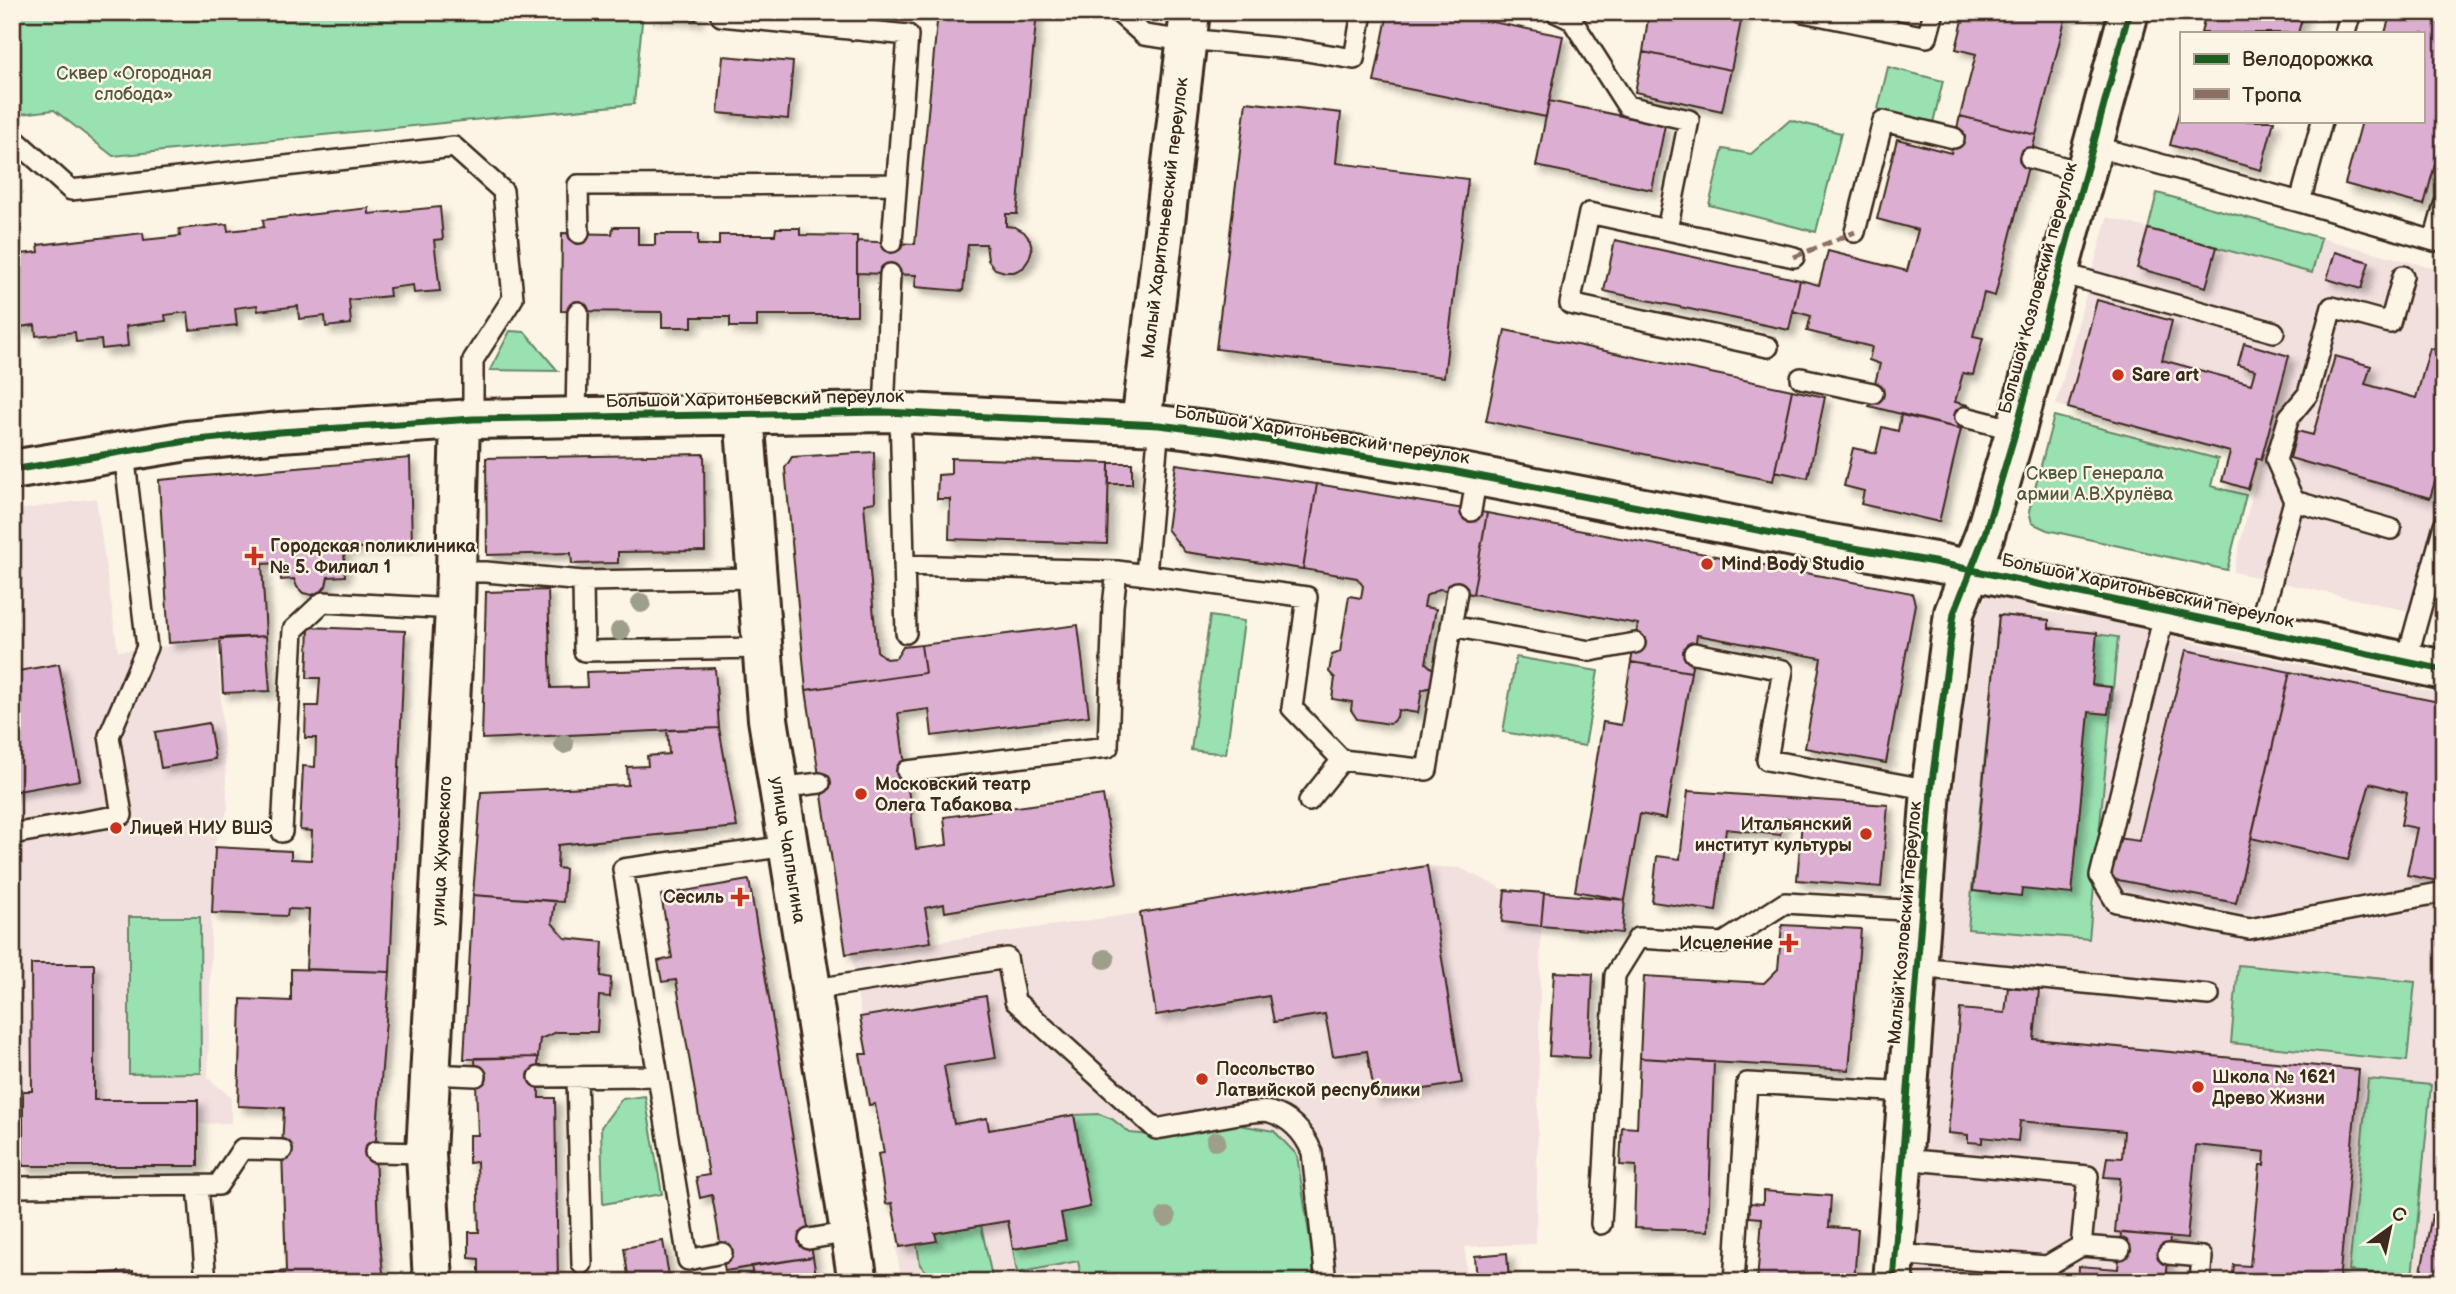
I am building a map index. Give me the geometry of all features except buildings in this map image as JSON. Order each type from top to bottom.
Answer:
[{"type":"street","name":"Большой Козловский переулок","points":[[1970,570],[1985,534],[2016,430],[2129,12]]},
{"type":"street","name":"Малый Харитоньевский переулок","points":[[1150,425],[1188,31]]},
{"type":"street","name":"Большой Харитоньевский переулок","points":[[12,470],[187,442],[281,432],[466,419],[892,412],[1150,425],[1223,433],[1474,493],[1970,570],[2444,670]]},
{"type":"street","name":"улица Чаплыгина","points":[[744,415],[768,719],[858,1282]]},
{"type":"street","name":"улица Жуковского","points":[[433,1282],[425,1153],[466,419]]},
{"type":"street","name":"Малый Козловский переулок","points":[[1894,1268],[1931,790],[1954,613],[1970,570]]},
{"type":"lane","points":[[721,12],[721,16],[908,35],[892,242]]},
{"type":"lane","points":[[1118,12],[1144,35],[1188,31],[1354,60],[1362,12]]},
{"type":"lane","points":[[1555,12],[1572,20],[1627,106],[1689,120],[1667,230]]},
{"type":"lane","points":[[1802,12],[1927,37],[1934,12]]},
{"type":"lane","points":[[2345,32],[2351,12]]},
{"type":"lane","points":[[1855,232],[1884,121],[1954,138]]},
{"type":"lane","points":[[2300,202],[2322,122]]},
{"type":"lane","points":[[12,137],[71,190],[454,147],[503,191],[513,298],[473,360],[466,419]]},
{"type":"lane","points":[[2030,158],[2089,160],[2300,202],[2434,241],[2444,205]]},
{"type":"lane","points":[[579,233],[578,185],[896,184]]},
{"type":"lane","points":[[1768,347],[1570,304],[1589,213],[1794,257]]},
{"type":"lane","points":[[890,274],[892,412],[904,565],[906,632]]},
{"type":"lane","points":[[2060,274],[2274,331]]},
{"type":"lane","points":[[2258,631],[2294,501],[2276,460],[2289,417],[2308,394],[2332,307],[2390,323],[2403,276]]},
{"type":"lane","points":[[576,417],[578,312]]},
{"type":"lane","points":[[1801,378],[1873,393]]},
{"type":"lane","points":[[1965,417],[2016,430]]},
{"type":"lane","points":[[1146,575],[1150,425]]},
{"type":"lane","points":[[12,834],[122,815],[108,736],[147,647],[124,453]]},
{"type":"lane","points":[[2294,501],[2391,528]]},
{"type":"lane","points":[[2406,662],[2444,525]]},
{"type":"lane","points":[[904,565],[1117,571],[1307,597],[1292,708],[1342,760],[1427,771],[1457,592]]},
{"type":"lane","points":[[907,771],[1108,747],[1113,606],[1117,571]]},
{"type":"lane","points":[[282,832],[293,629],[323,602],[456,590],[486,572],[583,582],[757,578]]},
{"type":"lane","points":[[583,582],[584,652],[762,648]]},
{"type":"lane","points":[[2165,611],[2100,876],[2116,902],[2249,929],[2444,892]]},
{"type":"lane","points":[[1451,626],[1590,652],[1635,643]]},
{"type":"lane","points":[[1694,653],[1783,670],[1767,760],[1931,790]]},
{"type":"lane","points":[[1309,801],[1342,760]]},
{"type":"lane","points":[[778,788],[820,783]]},
{"type":"lane","points":[[722,1253],[688,1260],[622,869],[787,846]]},
{"type":"lane","points":[[1601,1224],[1615,975],[1638,938],[1723,943],[1784,903],[1921,911]]},
{"type":"lane","points":[[810,990],[1007,958],[1015,1001],[1156,1129],[1267,1110],[1287,1119],[1305,1135],[1312,1152],[1326,1282]]},
{"type":"lane","points":[[1917,967],[2209,995]]},
{"type":"lane","points":[[429,1074],[476,1076]]},
{"type":"lane","points":[[539,1077],[658,1076]]},
{"type":"lane","points":[[578,1077],[582,1265]]},
{"type":"lane","points":[[1734,1282],[1747,1083],[1908,1092]]},
{"type":"lane","points":[[12,1187],[218,1185],[242,1149],[282,1150]]},
{"type":"lane","points":[[374,1153],[425,1153]]},
{"type":"lane","points":[[1902,1159],[2088,1176],[2081,1246]]},
{"type":"lane","points":[[198,1186],[206,1282]]},
{"type":"lane","points":[[810,1238],[850,1232]]},
{"type":"lane","points":[[1894,1268],[2047,1266],[2081,1246],[2120,1249]]},
{"type":"lane","points":[[2168,1254],[2202,1257],[2200,1282]]},
{"type":"shaded area","points":[[2107,217],[2312,273],[2321,238],[2444,271],[2444,619],[2233,572],[2261,460],[2256,459],[2248,489],[2222,481],[2230,451],[2056,405]]},
{"type":"shaded area","name":"Лицей НИУ ВШЭ","points":[[96,498],[118,651],[217,641],[228,809],[213,848],[208,1078],[231,1097],[231,1123],[198,1124],[198,1166],[23,1166],[12,1155],[12,511]]},
{"type":"shaded area","points":[[1994,592],[2026,596],[2037,610],[2082,617],[2099,612],[2179,629],[2189,641],[2444,694],[2444,1282],[1913,1282],[1939,945],[1956,769],[1977,615],[1985,598]]},
{"type":"shaded area","name":"Посольство Латвийской республики","points":[[1427,866],[1460,868],[1505,890],[1502,922],[1541,926],[1536,1244],[1465,1247],[1467,1282],[902,1282],[896,1248],[900,1246],[892,1204],[886,1204],[878,1154],[884,1152],[876,1105],[869,1105],[860,1054],[867,1053],[851,954],[1140,913]]},
{"type":"green space","name":"Сквер «Огородная слобода»","points":[[12,12],[643,12],[634,104],[113,156],[54,110],[12,115]]},
{"type":"green space","points":[[1888,67],[1943,81],[1933,123],[1878,109]]},
{"type":"green space","points":[[1790,120],[1841,133],[1816,232],[1709,205],[1723,149],[1751,154]]},
{"type":"green space","points":[[2157,193],[2321,238],[2312,273],[2148,229]]},
{"type":"green space","points":[[510,331],[525,332],[558,371],[490,370]]},
{"type":"green space","name":"Сквер Генерала армии А.В.Хрулёва","points":[[2054,416],[2218,459],[2211,486],[2246,495],[2227,570],[2047,530],[2032,523],[2029,511]]},
{"type":"green space","points":[[1999,615],[2049,620],[2049,628],[2118,637],[2089,939],[1968,929]]},
{"type":"green space","points":[[1210,616],[1244,621],[1226,754],[1191,750]]},
{"type":"green space","points":[[1516,657],[1598,671],[1585,746],[1503,732]]},
{"type":"green space","points":[[129,917],[200,917],[201,1073],[129,1074]]},
{"type":"green space","points":[[2238,965],[2415,982],[2407,1061],[2231,1043]]},
{"type":"green space","points":[[2368,1079],[2431,1085],[2412,1277],[2349,1271]]},
{"type":"green space","points":[[645,1096],[662,1194],[603,1204],[601,1127],[622,1099]]},
{"type":"green space","points":[[1099,1114],[1112,1119],[1130,1133],[1163,1136],[1233,1124],[1274,1131],[1297,1155],[1313,1260],[1313,1282],[1082,1282],[1078,1261],[1017,1273],[1013,1249],[1065,1240],[1061,1213],[1089,1207],[1074,1115]]},
{"type":"green space","points":[[981,1225],[993,1282],[937,1282],[920,1265],[917,1244],[936,1241],[935,1233]]},
{"type":"marked path","points":[[1794,257],[1855,232]]},
{"type":"cycle path","points":[[1893,1282],[1931,790],[1954,613],[1985,534],[2016,430],[2129,12]]},
{"type":"cycle path","points":[[12,470],[187,441],[473,419],[884,412],[1159,425],[1452,471],[1934,562],[2444,670]]},
{"type":"place","name":"Sare art","points":[[2118,375]]},
{"type":"place","name":"Городская поликлиника № 5. Филиал 1","points":[[254,556]]},
{"type":"place","name":"Mind Body Studio","points":[[1707,564]]},
{"type":"place","name":"Московский театр Олега Табакова","points":[[861,794]]},
{"type":"place","name":"Лицей НИУ ВШЭ","points":[[116,828]]},
{"type":"place","name":"Итальянский институт культуры","points":[[1866,834]]},
{"type":"place","name":"Сесиль","points":[[740,897]]},
{"type":"place","name":"Исцеление","points":[[1789,943]]},
{"type":"place","name":"Посольство Латвийской республики","points":[[1202,1079]]},
{"type":"place","name":"Школа № 1621 Древо Жизни","points":[[2198,1087]]}]
